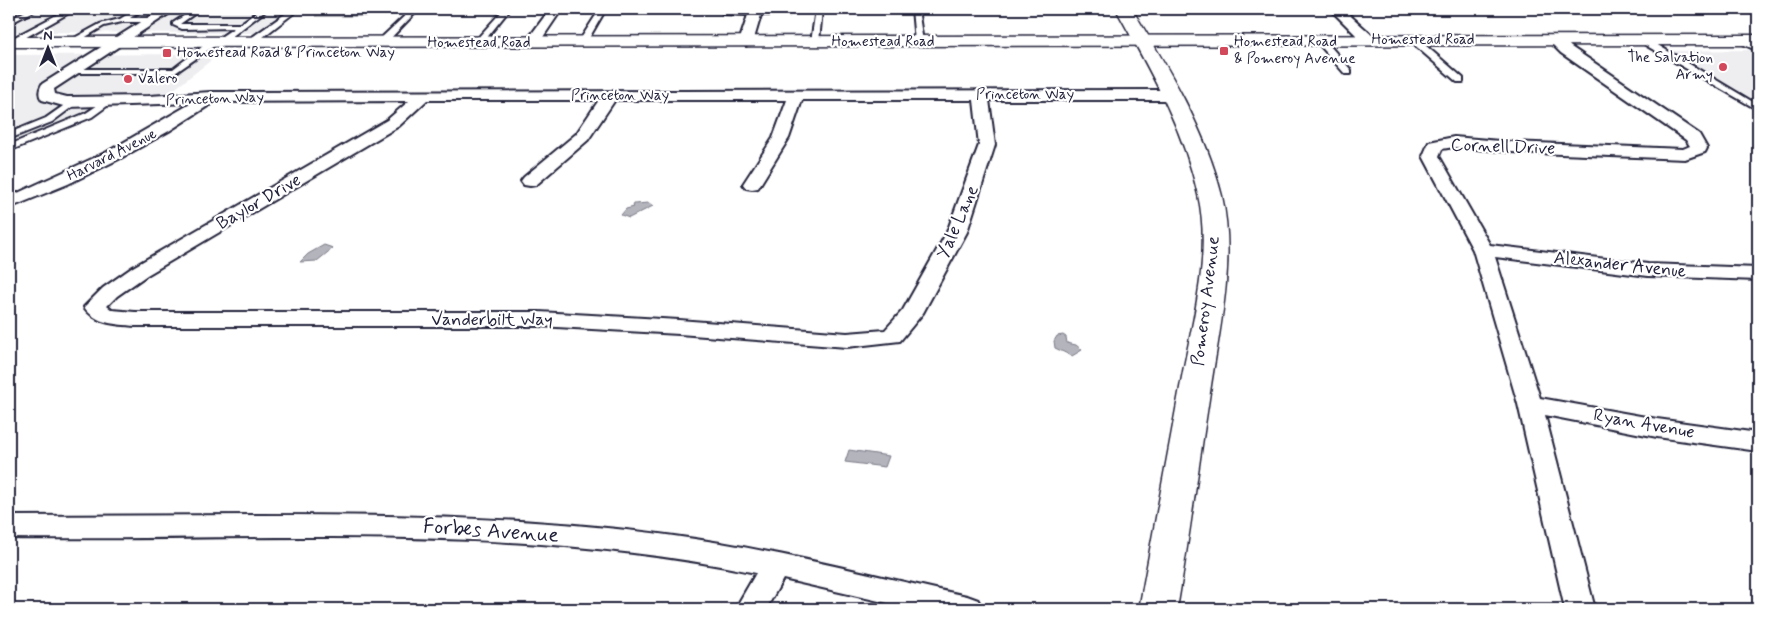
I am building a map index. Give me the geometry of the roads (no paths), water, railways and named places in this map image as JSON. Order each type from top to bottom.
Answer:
[{"type":"main road","name":"Pomeroy Avenue","points":[[1124,9],[1173,95],[1194,142],[1210,196],[1216,236],[1210,298],[1158,609]]},
{"type":"main road","name":"Homestead Road","points":[[13,44],[71,42],[582,43],[1750,40]]},
{"type":"street","points":[[71,101],[47,97],[47,87],[170,9]]},
{"type":"street","points":[[532,43],[556,9]]},
{"type":"street","points":[[1336,9],[1369,40]]},
{"type":"street","points":[[727,11],[788,11]]},
{"type":"street","points":[[746,42],[756,11]]},
{"type":"street","name":"Cornell Drive","points":[[1555,40],[1566,50],[1693,138],[1699,148],[1685,154],[1511,147],[1454,142],[1435,146],[1430,156],[1483,250],[1530,404],[1580,609]]},
{"type":"street","name":"Princeton Way","points":[[71,101],[211,97],[1173,95]]},
{"type":"street","name":"Baylor Drive","points":[[95,308],[110,292],[140,271],[393,123],[423,96]]},
{"type":"street","points":[[530,181],[582,137],[610,96]]},
{"type":"street","points":[[752,184],[781,138],[796,96]]},
{"type":"street","name":"Yale Lane","points":[[892,336],[912,313],[957,232],[987,145],[981,96]]},
{"type":"street","name":"Harvard Avenue","points":[[9,203],[82,172],[141,142],[211,97]]},
{"type":"street","name":"Alexander Avenue","points":[[1483,250],[1648,270],[1758,274]]},
{"type":"street","name":"Vanderbilt Way","points":[[95,308],[106,316],[134,319],[539,319],[679,326],[847,340],[892,336]]},
{"type":"street","name":"Ryan Avenue","points":[[1530,404],[1657,428],[1758,442]]},
{"type":"street","name":"Forbes Avenue","points":[[9,526],[422,527],[572,537],[664,546],[776,565],[967,609]]},
{"type":"street","points":[[750,609],[776,565]]},
{"type":"lane","points":[[9,22],[36,9]]},
{"type":"lane","points":[[13,44],[73,9]]},
{"type":"lane","points":[[122,20],[140,9]]},
{"type":"lane","points":[[198,9],[175,24],[182,27],[241,26]]},
{"type":"lane","points":[[71,72],[175,71],[265,9]]},
{"type":"lane","points":[[251,42],[296,9]]},
{"type":"lane","points":[[381,42],[416,9]]},
{"type":"lane","points":[[478,43],[507,9]]},
{"type":"lane","points":[[582,43],[603,9]]},
{"type":"lane","points":[[815,42],[819,9]]},
{"type":"lane","points":[[915,9],[919,42]]},
{"type":"lane","points":[[71,42],[102,25],[122,20],[152,20]]},
{"type":"lane","points":[[1320,40],[1348,72]]},
{"type":"lane","points":[[1414,40],[1460,80]]},
{"type":"lane","points":[[1643,40],[1758,108]]},
{"type":"lane","points":[[1750,40],[1758,49]]},
{"type":"lane","points":[[9,136],[49,120],[71,101]]},
{"type":"lane","points":[[9,148],[90,115],[110,101]]},
{"type":"place","name":"Homestead Road & Pomeroy Avenue","points":[[1224,51]]},
{"type":"place","name":"Homestead Road & Princeton Way","points":[[167,53]]},
{"type":"place","name":"The Salvation Army","points":[[1723,67]]},
{"type":"place","name":"Valero","points":[[128,79]]}]
